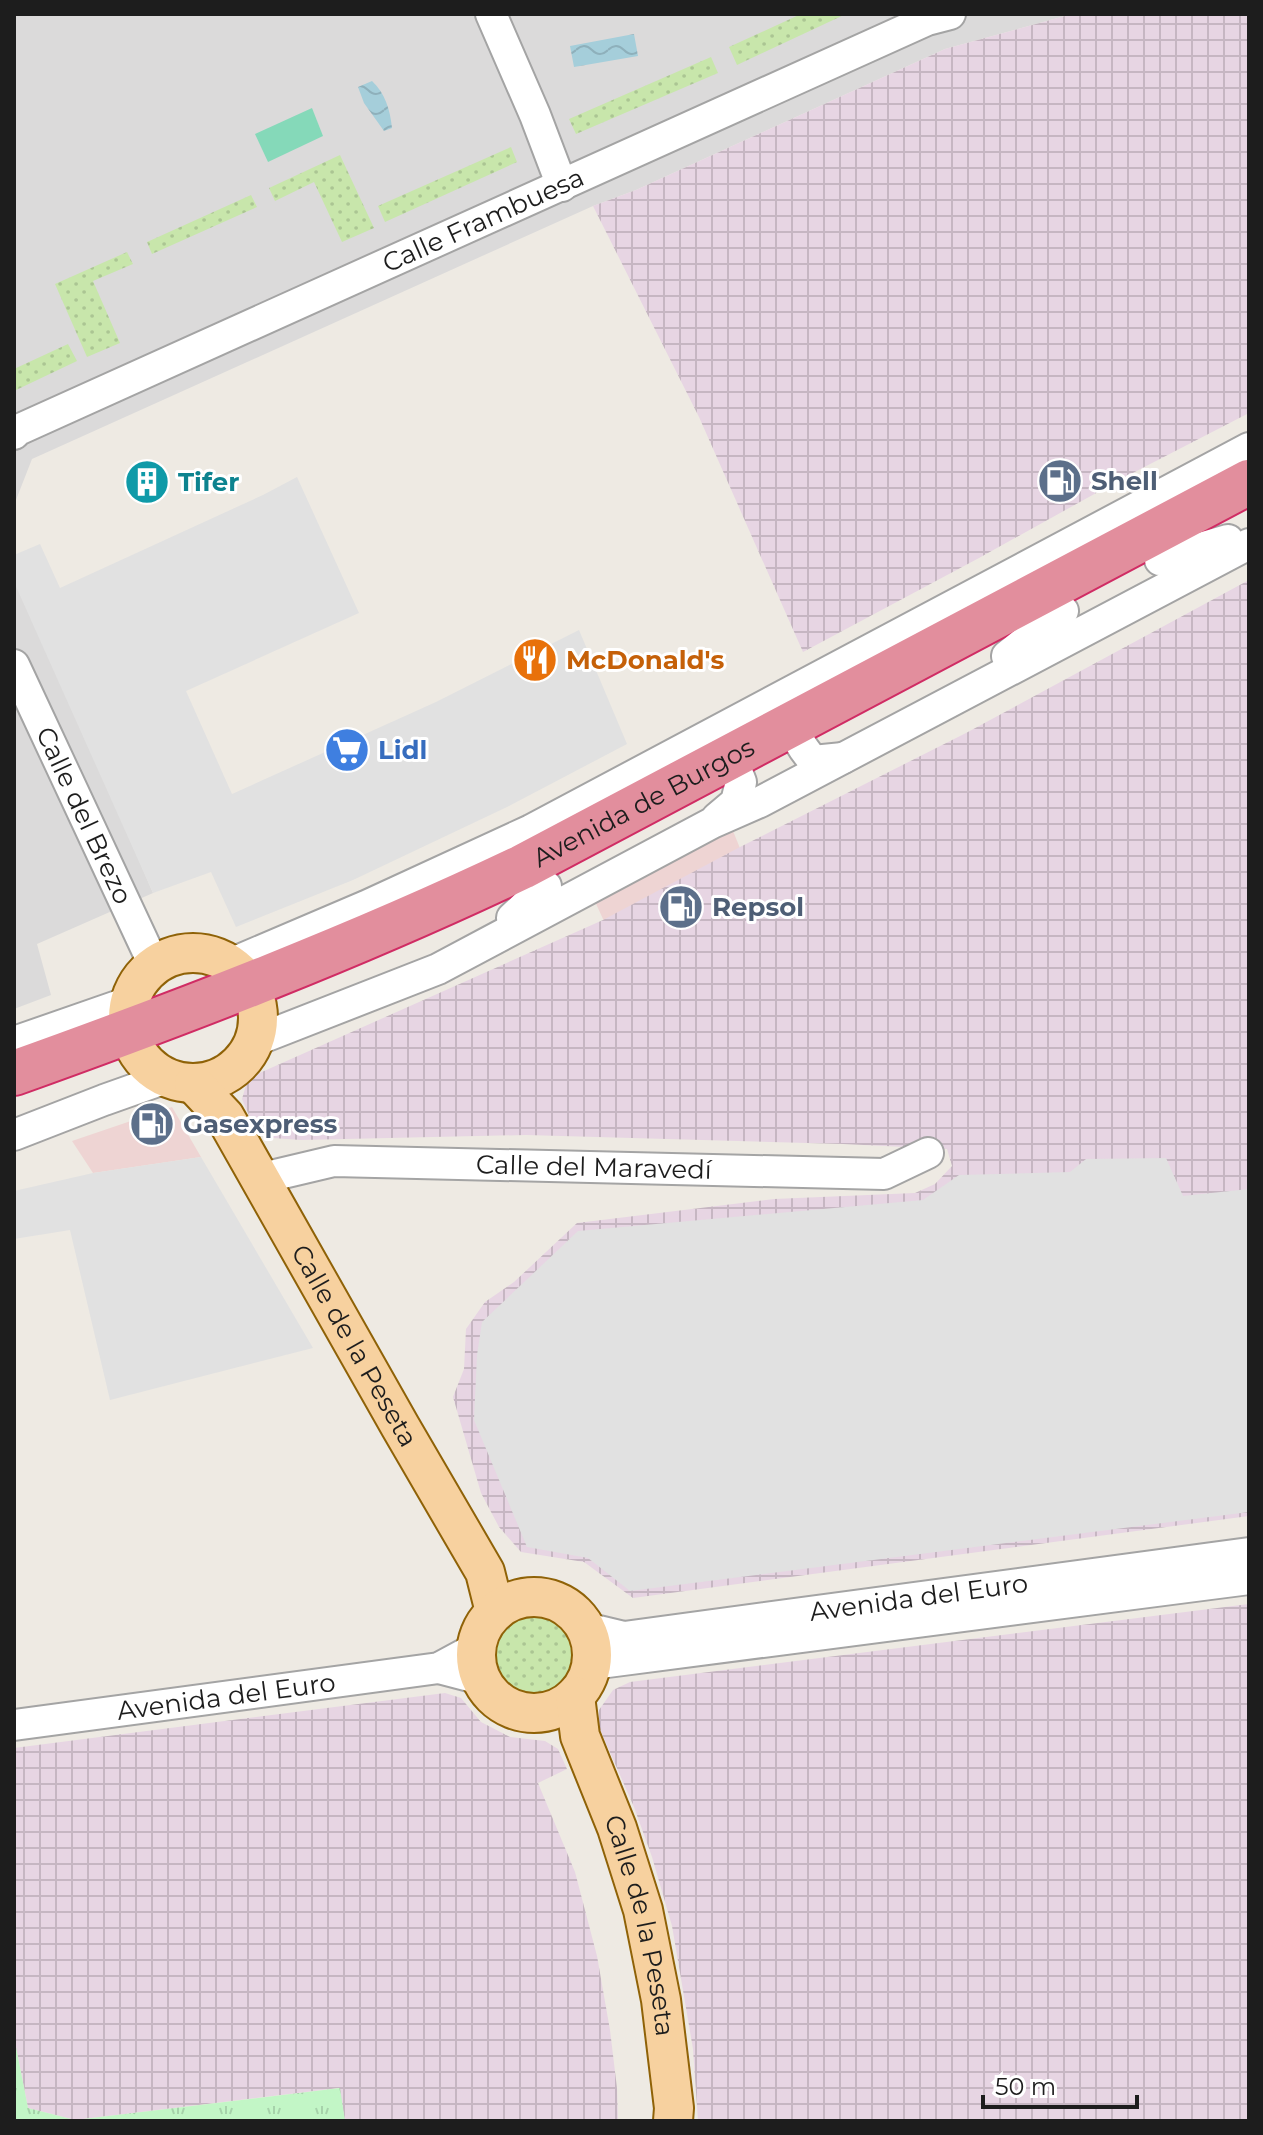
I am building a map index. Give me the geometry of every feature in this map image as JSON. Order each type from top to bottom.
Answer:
[{"type":"highway","name":"Avenida de Burgos","points":[[812,744],[1249,482]]},
{"type":"highway","name":"Avenida de Burgos","points":[[14,1100],[164,1054],[248,1000],[424,913],[553,866],[736,769],[812,744],[1249,513]]},
{"type":"highway","name":"Avenida de Burgos","points":[[14,1073],[164,1054]]},
{"type":"main road","points":[[187,952],[209,955],[248,1000],[246,1056],[164,1054],[133,990],[154,965],[167,957],[187,952]]},
{"type":"main road","name":"Calle de la Peseta","points":[[164,1054],[225,1117],[506,1606]]},
{"type":"main road","points":[[535,1596],[555,1600],[572,1611],[578,1687],[529,1713],[508,1707],[492,1695],[479,1664],[481,1631],[506,1606],[535,1596]]},
{"type":"main road","name":"Calle de la Peseta","points":[[578,1687],[643,1910],[661,2000],[673,2121]]},
{"type":"street","points":[[491,14],[562,186]]},
{"type":"street","name":"Calle Frambuesa","points":[[15,431],[933,16]]},
{"type":"street","name":"Avenida de Burgos","points":[[248,1000],[366,906],[531,830],[1249,448]]},
{"type":"street","points":[[1203,472],[1249,462]]},
{"type":"street","points":[[1160,560],[1249,534]]},
{"type":"street","name":"Avenida de Burgos","points":[[248,1000],[438,969],[712,823],[760,802],[812,744],[953,700],[1249,544]]},
{"type":"street","points":[[953,700],[1063,611]]},
{"type":"street","name":"Calle del Brezo","points":[[14,665],[154,965]]},
{"type":"street","points":[[812,744],[795,703],[823,674]]},
{"type":"street","points":[[685,747],[714,746],[736,769],[736,802],[712,823]]},
{"type":"street","points":[[443,869],[466,873],[503,861],[553,866]]},
{"type":"street","points":[[484,944],[553,866]]},
{"type":"street","name":"Avenida de Burgos","points":[[14,1042],[164,1054]]},
{"type":"street","name":"Avenida de Burgos","points":[[14,1135],[104,1100],[164,1054]]},
{"type":"street","name":"Calle del Maravedí","points":[[258,1179],[334,1161],[884,1174],[928,1153]]},
{"type":"street","name":"Avenida del Euro","points":[[1249,1553],[624,1637],[599,1631],[578,1687],[1249,1579]]},
{"type":"street","name":"Avenida del Euro","points":[[14,1725],[479,1664]]},
{"type":"shaded area","points":[[14,14],[1072,14],[945,49],[32,459],[14,505]]},
{"type":"shaded area","points":[[1072,14],[1249,14],[1249,413],[803,652],[699,417],[593,206],[636,190],[945,49]]},
{"type":"shaded area","points":[[297,477],[359,613],[186,691],[232,794],[436,702],[579,630],[627,744],[507,807],[353,880],[236,927],[211,872],[153,893],[14,582],[14,555],[40,544],[60,588]]},
{"type":"shaded area","points":[[14,578],[153,893],[37,944],[51,995],[14,1009]]},
{"type":"shaded area","points":[[1249,580],[1249,1516],[633,1598],[584,1562],[521,1552],[499,1527],[481,1493],[453,1397],[464,1369],[466,1329],[485,1302],[514,1282],[577,1223],[774,1199],[915,1193],[935,1184],[952,1166],[947,1149],[526,1135],[273,1138],[259,1130],[251,1120],[242,1099],[246,1085],[253,1076],[603,920],[966,733]]},
{"type":"shaded area","name":"Repsol","points":[[729,821],[777,940],[620,956],[592,895]]},
{"type":"shaded area","name":"Gasexpress","points":[[172,1107],[201,1157],[93,1173],[72,1141]]},
{"type":"shaded area","points":[[201,1157],[313,1348],[110,1400],[70,1230],[14,1239],[14,1191],[93,1173]]},
{"type":"shaded area","points":[[1166,1158],[1183,1196],[1249,1189],[1249,1512],[630,1591],[588,1558],[527,1547],[474,1420],[482,1322],[578,1231],[923,1200],[959,1175],[1070,1172],[1086,1159]]},
{"type":"shaded area","points":[[1249,1604],[1249,2121],[698,2121],[693,2049],[672,1926],[634,1807],[598,1725],[599,1710],[613,1690],[630,1682]]},
{"type":"shaded area","points":[[445,1693],[461,1698],[481,1722],[510,1737],[545,1741],[558,1749],[567,1769],[538,1783],[575,1872],[597,1956],[610,2030],[618,2121],[345,2121],[339,2088],[75,2120],[28,2108],[14,2037],[14,1748]]},
{"type":"green space","points":[[801,14],[846,14],[737,65],[729,47]]},
{"type":"green space","points":[[711,57],[718,73],[576,134],[569,119]]},
{"type":"green space","points":[[312,108],[323,136],[268,162],[255,134]]},
{"type":"green space","points":[[511,147],[517,162],[385,222],[378,206]]},
{"type":"green space","points":[[340,155],[374,228],[342,242],[314,182],[275,201],[269,188]]},
{"type":"green space","points":[[251,195],[257,207],[152,254],[147,242]]},
{"type":"green space","points":[[127,252],[133,264],[93,281],[120,343],[87,357],[55,284]]},
{"type":"green space","points":[[68,344],[77,361],[14,391],[14,369]]},
{"type":"green space","points":[[535,1616],[551,1619],[565,1628],[574,1642],[577,1658],[574,1674],[565,1688],[551,1697],[535,1700],[519,1697],[505,1688],[496,1674],[493,1658],[496,1642],[505,1628],[519,1619]]},
{"type":"green space","points":[[14,2037],[28,2108],[75,2120],[340,2088],[345,2121],[14,2121]]},
{"type":"water","points":[[634,34],[638,56],[574,67],[570,46]]},
{"type":"water","points":[[372,81],[384,96],[390,114],[392,128],[384,131],[364,103],[358,87]]},
{"type":"place","name":"Shell","points":[[1060,481]]},
{"type":"place","name":"Tifer","points":[[147,482]]},
{"type":"place","name":"McDonald's","points":[[535,660]]},
{"type":"place","name":"Lidl","points":[[347,750]]},
{"type":"place","name":"Repsol","points":[[681,907]]},
{"type":"place","name":"Gasexpress","points":[[152,1124]]}]
